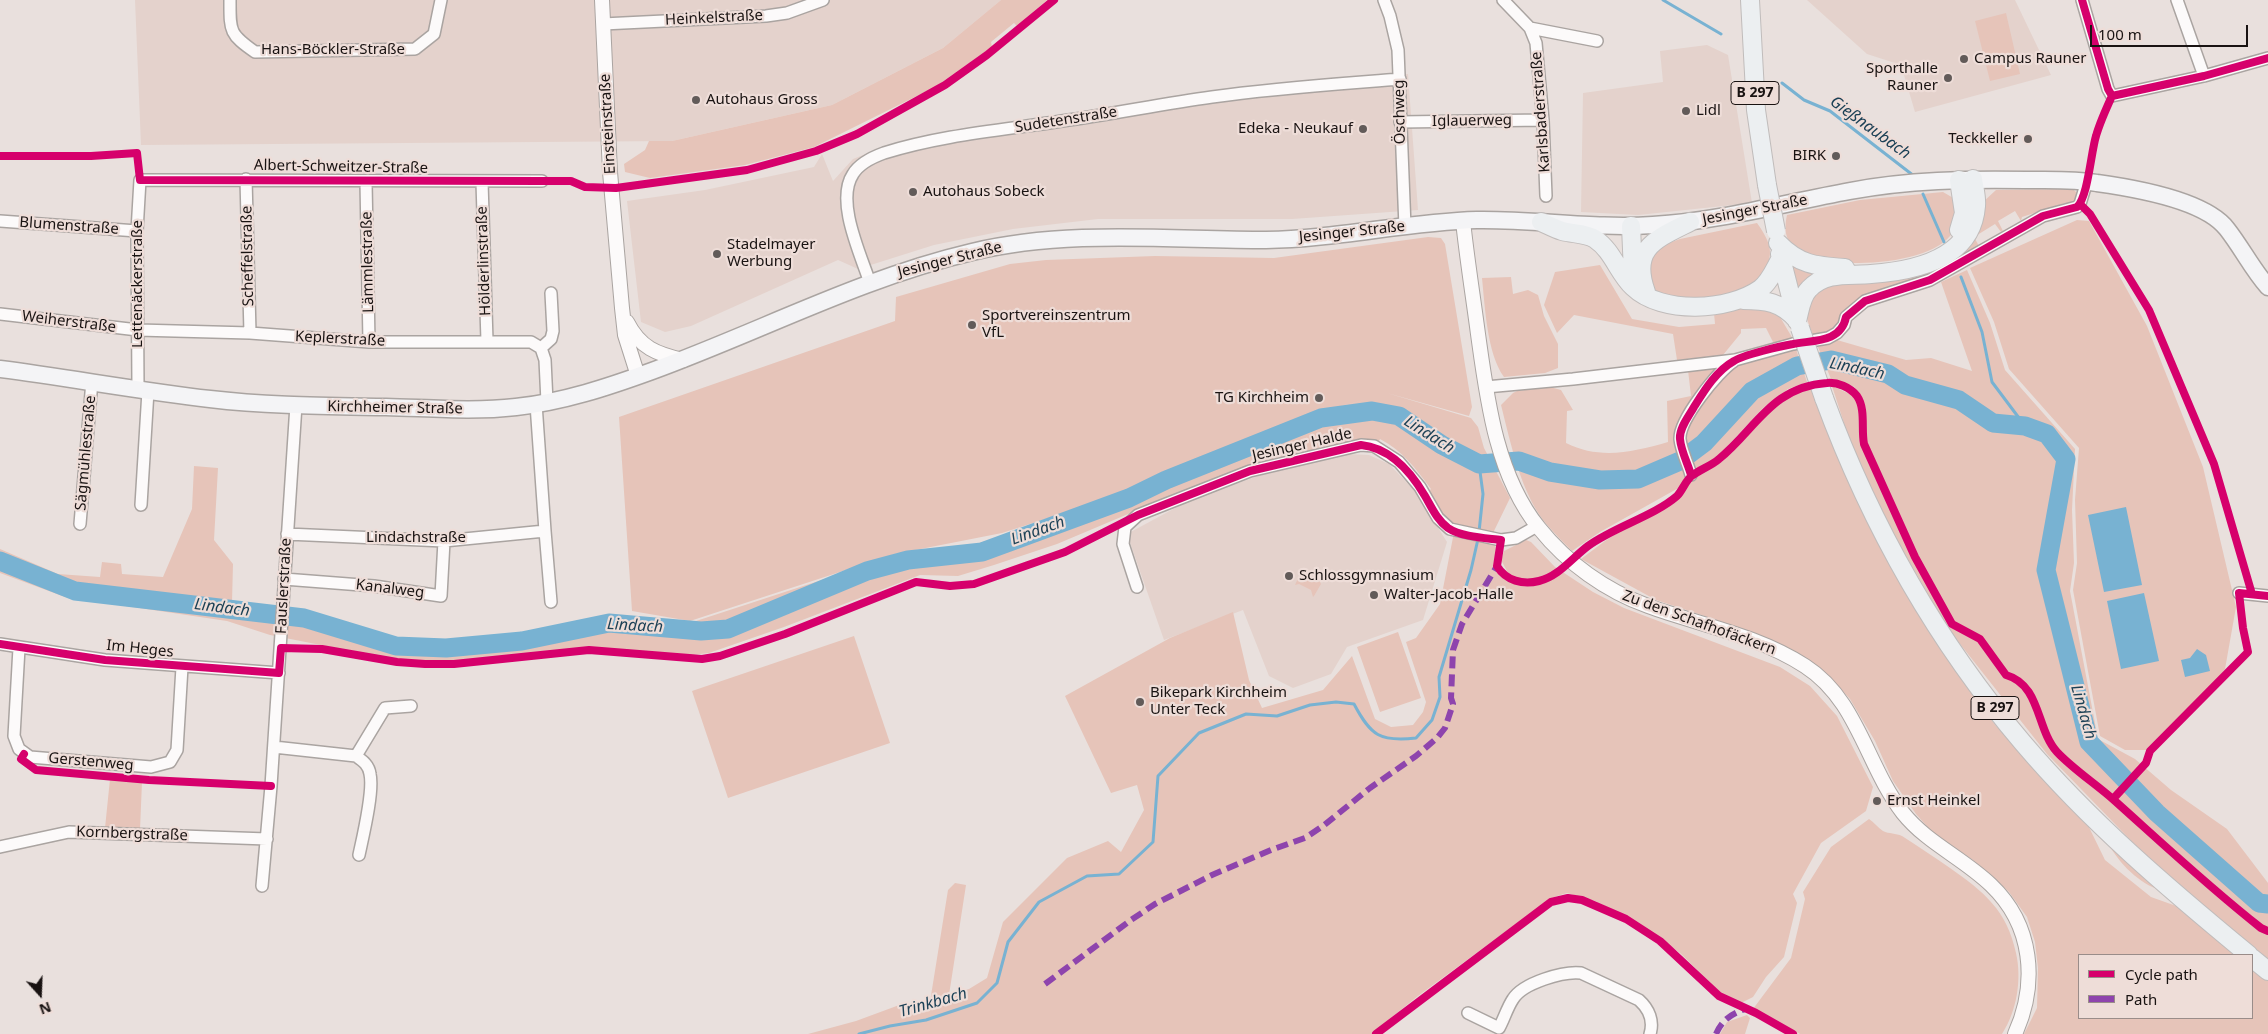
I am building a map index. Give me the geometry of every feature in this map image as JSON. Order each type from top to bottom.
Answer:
[{"type":"main road","name":"B 297","points":[[1750,0],[1756,110],[1778,244],[1799,325],[1824,398],[1846,454],[1887,539],[1932,619],[1979,688],[2023,743],[2096,820],[2179,897],[2247,954]]},
{"type":"main road","name":"Jesinger Straße","points":[[638,376],[683,360],[870,283],[916,267],[977,251],[1036,242],[1105,239],[1275,240],[1341,236],[1463,221],[1627,226],[1690,222],[1732,216],[1857,190],[1966,179],[2086,181],[2123,187],[2178,200],[2214,216],[2225,225],[2268,287]]},
{"type":"main road","points":[[1740,300],[1760,289],[1766,283],[1778,244],[1798,259],[1827,266],[1867,268],[1888,266],[1924,258],[1948,246],[1962,226],[1966,179]]},
{"type":"main road","points":[[1799,325],[1804,295],[1822,279],[1834,275],[1869,274],[1907,269],[1934,261],[1952,251],[1966,236],[1974,216],[1976,200],[1966,179]]},
{"type":"main road","points":[[1541,222],[1561,231],[1593,238],[1605,247],[1643,292]]},
{"type":"main road","points":[[1643,292],[1640,273],[1644,254],[1651,245],[1664,235],[1690,222]]},
{"type":"main road","points":[[1627,226],[1623,259],[1626,273],[1643,292],[1670,304],[1696,306],[1715,305],[1740,300],[1763,300],[1775,303],[1788,311],[1799,325]]},
{"type":"main road","name":"Kirchheimer Straße","points":[[0,369],[215,400],[296,405],[476,410],[541,403],[566,398],[638,376]]},
{"type":"main road","points":[[2253,959],[2268,972]]},
{"type":"street","name":"Hans-Böckler-Straße","points":[[230,0],[230,24],[237,40],[255,52],[415,50],[434,34],[441,0]]},
{"type":"street","name":"Einsteinstraße","points":[[602,0],[610,172],[622,308],[625,335],[638,376]]},
{"type":"street","name":"Heinkelstraße","points":[[603,24],[766,16],[787,12],[823,0]]},
{"type":"street","name":"Öschweg","points":[[1384,0],[1398,50],[1405,227]]},
{"type":"street","name":"Karlsbaderstraße","points":[[1503,0],[1530,28],[1536,44],[1543,120],[1546,196]]},
{"type":"street","points":[[2082,0],[2108,89],[2112,96],[2204,76],[2268,58]]},
{"type":"street","points":[[2177,0],[2204,76]]},
{"type":"street","name":"Karlsbaderstraße","points":[[1530,28],[1597,41]]},
{"type":"street","name":"Sudetenstraße","points":[[870,283],[856,240],[846,200],[848,185],[853,174],[866,162],[883,154],[922,144],[1006,129],[1212,97],[1400,79]]},
{"type":"street","name":"Iglauerweg","points":[[1400,122],[1543,120]]},
{"type":"street","name":"Scheffelstraße","points":[[246,179],[250,333]]},
{"type":"street","name":"Albert-Schweitzer-Straße","points":[[140,180],[542,181]]},
{"type":"street","name":"Lettenäckerstraße","points":[[140,180],[137,230],[138,330],[143,390]]},
{"type":"street","points":[[1486,387],[1735,360],[1793,344],[1818,341],[1837,333],[1844,324],[1846,317],[1865,300],[1930,280],[2023,225],[2043,216],[2077,207],[2080,204],[2086,181]]},
{"type":"street","name":"Lämmlestraße","points":[[366,182],[370,342]]},
{"type":"street","name":"Hölderlinstraße","points":[[482,182],[487,341]]},
{"type":"street","name":"Zu den Schafhofäckern","points":[[1463,221],[1486,387],[1498,443],[1515,489],[1537,526],[1565,556],[1596,580],[1620,594],[1646,606],[1734,633],[1771,648],[1806,666],[1834,692],[1849,712],[1885,784],[1902,811],[1932,841],[1990,884],[2006,902],[2020,925],[2030,962],[2026,1007],[2015,1034]]},
{"type":"street","name":"Blumenstraße","points":[[0,222],[137,230]]},
{"type":"street","points":[[551,293],[553,331],[551,340],[541,348],[545,360],[541,403],[545,531],[551,602]]},
{"type":"street","name":"Einsteinstraße","points":[[622,308],[634,337],[659,354],[683,360]]},
{"type":"street","name":"Weiherstraße","points":[[0,314],[138,330]]},
{"type":"street","name":"Keplerstraße","points":[[138,330],[250,333],[370,342],[531,342],[541,348]]},
{"type":"street","points":[[1690,472],[1680,438],[1684,424],[1722,368],[1735,360]]},
{"type":"street","name":"Sägmühlestraße","points":[[80,524],[92,381]]},
{"type":"street","points":[[141,505],[143,390]]},
{"type":"street","name":"Fauslerstraße","points":[[262,886],[274,747],[296,405]]},
{"type":"street","name":"Jesinger Halde","points":[[1137,587],[1123,544],[1125,527],[1138,515],[1250,471],[1348,446],[1374,446],[1386,452],[1411,476],[1438,518],[1450,529],[1464,534],[1501,540],[1516,538],[1537,526]]},
{"type":"street","name":"Lindachstraße","points":[[287,534],[444,541],[545,531]]},
{"type":"street","name":"Kanalweg","points":[[284,579],[374,586],[441,596],[444,541]]},
{"type":"street","points":[[2239,593],[2268,596]]},
{"type":"street","name":"Im Heges","points":[[0,644],[105,660],[279,673]]},
{"type":"street","name":"Gerstenweg","points":[[20,648],[14,736],[19,749],[30,757],[151,767],[170,762],[177,750],[182,667]]},
{"type":"street","points":[[356,756],[385,708],[411,706]]},
{"type":"street","points":[[274,747],[356,756],[365,762],[370,774],[369,802],[359,855]]},
{"type":"street","name":"Kornbergstraße","points":[[0,847],[69,832],[266,839]]},
{"type":"street","points":[[1468,1013],[1499,1028],[1513,997],[1529,986],[1550,977],[1573,972],[1581,973],[1639,1000],[1646,1006],[1650,1015],[1652,1026],[1650,1034]]},
{"type":"shaded area","points":[[135,0],[1001,0],[943,48],[832,105],[672,141],[141,145]]},
{"type":"shaded area","points":[[1001,0],[1047,0],[1017,26],[1014,23],[991,42],[992,47],[935,87],[814,147],[745,165],[650,178],[625,172],[624,164],[645,150],[649,141],[672,141],[832,105],[943,48]]},
{"type":"shaded area","name":"Campus Rauner","points":[[1807,0],[2015,0],[2051,75],[1915,112],[1901,65],[1867,54]]},
{"type":"shaded area","points":[[2006,13],[2020,74],[1990,81],[1975,21]]},
{"type":"shaded area","points":[[1707,45],[1728,55],[1752,203],[1638,215],[1581,212],[1583,93],[1663,82],[1660,51]]},
{"type":"shaded area","points":[[1408,74],[1418,210],[1292,219],[1098,219],[1013,229],[934,245],[858,269],[838,260],[691,326],[665,332],[641,322],[627,201],[705,190],[814,167],[822,154],[833,181],[853,159],[898,144],[1205,94]]},
{"type":"shaded area","points":[[2073,189],[2078,194],[2074,202],[2066,205],[2065,203],[2022,217],[2021,221],[2015,211],[1998,221],[2003,231],[2001,232],[1995,224],[1974,237],[1979,246],[1926,278],[1856,301],[1848,308],[1835,329],[1814,337],[1808,322],[1807,310],[1811,299],[1820,286],[1931,268],[1982,203],[1996,190]]},
{"type":"shaded area","points":[[1943,192],[1955,199],[1959,207],[1952,233],[1941,244],[1922,253],[1899,259],[1873,262],[1847,263],[1823,260],[1804,254],[1791,244],[1786,234],[1787,215],[1860,200]]},
{"type":"shaded area","points":[[2077,220],[2089,221],[2147,326],[2203,467],[2236,607],[2225,669],[2214,683],[2147,750],[2125,750],[2100,736],[2073,590],[2077,563],[2075,500],[2079,448],[2009,369],[1994,322],[1970,268]]},
{"type":"shaded area","points":[[1757,223],[1770,247],[1770,254],[1766,268],[1756,285],[1710,300],[1671,298],[1650,288],[1646,260],[1658,247],[1680,239]]},
{"type":"shaded area","points":[[1428,237],[1441,238],[1445,244],[1472,407],[1469,416],[1387,393],[1471,418],[1478,427],[1484,448],[1510,498],[1494,531],[1496,552],[1493,566],[1507,571],[1501,560],[1504,551],[1526,540],[1531,542],[1555,567],[1593,592],[1624,608],[1780,667],[1810,686],[1837,716],[1873,787],[1866,811],[1821,843],[1793,894],[1797,903],[1784,957],[1766,977],[1753,997],[1741,1003],[1722,994],[1680,953],[1639,923],[1595,901],[1567,893],[1551,898],[1418,996],[1371,1034],[808,1034],[856,1021],[902,1004],[929,1008],[948,890],[955,883],[966,885],[949,995],[969,989],[987,978],[1003,922],[1067,858],[1108,841],[1121,852],[1144,810],[1137,785],[1111,793],[1065,696],[1170,638],[1233,612],[1249,680],[1262,708],[1323,690],[1352,656],[1375,719],[1391,727],[1413,725],[1423,712],[1426,702],[1406,642],[1416,638],[1440,604],[1455,527],[1446,519],[1428,492],[1431,489],[1414,468],[1396,449],[1380,439],[1378,443],[1360,440],[1249,467],[1185,490],[1057,544],[958,576],[920,575],[784,627],[709,653],[683,656],[588,648],[453,662],[397,660],[270,635],[227,621],[65,597],[0,573],[0,549],[58,574],[100,577],[102,562],[121,564],[122,574],[163,577],[192,509],[194,466],[218,468],[214,540],[233,564],[232,602],[296,611],[397,642],[526,637],[611,615],[693,622],[895,556],[963,547],[1014,534],[1089,509],[1316,413],[1372,398],[1315,413],[1089,505],[1002,533],[895,554],[690,621],[632,611],[619,417],[895,321],[896,297],[1010,264],[1046,260],[1155,256],[1274,258]]},
{"type":"shaded area","points":[[1788,259],[1829,272],[1798,298]]},
{"type":"shaded area","points":[[1600,265],[1632,319],[1679,327],[1715,324],[1714,313],[1754,305],[1780,317],[1793,339],[1774,344],[1766,328],[1741,329],[1741,333],[1723,355],[1677,360],[1673,334],[1574,315],[1557,333],[1544,305],[1555,272]]},
{"type":"shaded area","points":[[1967,270],[1990,323],[2005,370],[2075,449],[2072,510],[2074,563],[2070,591],[2098,739],[2135,759],[2171,790],[2227,829],[2268,883],[2268,963],[2146,856],[2047,754],[1949,630],[1888,525],[1852,448],[1832,386],[1850,394],[1855,387],[1831,379],[1818,347],[1837,340],[1906,360],[1931,358],[1972,371],[1941,282]]},
{"type":"shaded area","points":[[1511,277],[1513,294],[1528,290],[1538,295],[1544,316],[1558,344],[1558,368],[1545,373],[1504,377],[1498,367],[1490,343],[1482,278]]},
{"type":"shaded area","points":[[1796,349],[1807,382],[1788,389],[1763,408],[1718,456],[1687,477],[1682,486],[1600,532],[1572,551],[1539,514],[1518,468],[1501,405],[1513,393],[1550,387],[1561,390],[1573,410],[1567,411],[1566,443],[1591,451],[1617,453],[1668,442],[1667,401],[1691,396],[1688,370],[1760,358]]},
{"type":"shaded area","points":[[1807,389],[1812,390],[1844,471],[1876,538],[1920,617],[1996,726],[2084,817],[2105,860],[2151,897],[2179,907],[2236,954],[2078,954],[2078,1019],[2253,1019],[2253,968],[2268,981],[2268,1034],[2024,1034],[2037,1008],[2038,968],[2035,942],[2027,917],[2009,892],[1973,860],[1932,832],[1916,814],[1893,781],[1875,741],[1850,699],[1825,672],[1791,649],[1729,624],[1656,600],[1581,559],[1605,541],[1686,490],[1693,477],[1720,462],[1772,409],[1786,398]]},
{"type":"shaded area","name":"Schlossgymnasium","points":[[1348,454],[1369,455],[1389,464],[1415,491],[1447,542],[1423,620],[1347,647],[1331,674],[1293,688],[1269,676],[1243,610],[1164,640],[1127,534],[1190,500],[1258,476]]},
{"type":"shaded area","points":[[1300,574],[1313,582],[1319,580],[1321,584],[1313,597],[1311,590],[1299,584],[1295,585]]},
{"type":"shaded area","points":[[1398,632],[1421,698],[1380,712],[1357,647]]},
{"type":"shaded area","points":[[854,636],[890,743],[728,798],[692,691]]},
{"type":"shaded area","points":[[110,779],[142,782],[140,830],[105,828]]},
{"type":"shaded area","points":[[1869,819],[1883,831],[1902,836],[1973,885],[1992,903],[2007,925],[2018,963],[2018,984],[2015,1005],[2002,1034],[1800,1034],[1753,1009],[1791,958],[1805,899],[1803,892],[1831,847]]},
{"type":"shaded area","points":[[2106,839],[2157,889],[2142,881],[2127,869],[2115,855]]},
{"type":"shaded area","points":[[1747,1015],[1750,1018],[1745,1034],[1720,1034],[1727,1022]]},
{"type":"water","points":[[2126,507],[2142,585],[2104,592],[2088,515]]},
{"type":"water","points":[[2144,593],[2159,661],[2121,669],[2107,601]]},
{"type":"water","points":[[2197,649],[2206,655],[2210,671],[2185,677],[2181,660],[2190,658]]},
{"type":"waterway","name":"Gießnaubach","points":[[1663,0],[1721,34]]},
{"type":"waterway","name":"Gießnaubach","points":[[1782,83],[1804,100],[1830,111],[1914,176]]},
{"type":"waterway","name":"Gießnaubach","points":[[1923,194],[1944,242]]},
{"type":"waterway","name":"Gießnaubach","points":[[1961,277],[1982,332],[1992,382],[2025,426]]},
{"type":"waterway","name":"Lindach","points":[[0,561],[75,591],[304,618],[396,646],[446,648],[522,641],[609,623],[701,631],[728,629],[867,571],[908,560],[982,552],[1129,498],[1166,480],[1321,418],[1372,411],[1399,416],[1442,445],[1479,464],[1519,461],[1550,472],[1600,480],[1638,479],[1680,461],[1704,443],[1752,391],[1797,366],[1831,360],[1888,374],[1905,385],[1959,400],[1993,423],[2025,426],[2047,434],[2066,459],[2046,570],[2089,742],[2157,813],[2259,903],[2268,904]]},
{"type":"waterway","name":"Trinkbach","points":[[1479,464],[1483,494],[1479,532]]},
{"type":"waterway","name":"Trinkbach","points":[[859,1034],[926,1020],[977,1003],[997,983],[1008,942],[1039,902],[1087,876],[1119,874],[1153,842],[1158,776],[1199,733],[1246,714],[1277,716],[1310,705],[1336,702],[1354,704],[1366,723],[1378,734],[1394,739],[1416,738],[1432,720],[1440,697],[1439,677],[1471,570],[1478,539]]},
{"type":"marked path","points":[[1045,984],[1155,904],[1212,875],[1305,838],[1370,788],[1416,756],[1437,738],[1445,728],[1453,704],[1451,698],[1453,650],[1462,624],[1497,566]]},
{"type":"marked path","points":[[1716,1034],[1728,1018],[1745,1009]]},
{"type":"cycle path","points":[[0,156],[91,156],[137,153],[140,180],[571,181],[585,187],[616,188],[747,170],[816,151],[857,134],[945,85],[987,55],[1054,0]]},
{"type":"cycle path","points":[[2082,0],[2108,89],[2112,96]]},
{"type":"cycle path","points":[[2112,96],[2204,76],[2268,58]]},
{"type":"cycle path","points":[[1691,475],[1683,453],[1681,431],[1706,388],[1728,365],[1762,351],[1817,341],[1832,336],[1838,332],[1846,317],[1865,301],[1930,280],[2043,216],[2077,207],[2081,202],[2087,184],[2094,143],[2112,96]]},
{"type":"cycle path","points":[[2080,204],[2090,214],[2149,310],[2214,464],[2252,594]]},
{"type":"cycle path","points":[[0,644],[105,660],[279,673],[281,648],[322,649],[397,662],[425,664],[454,664],[589,650],[702,659],[720,656],[785,634],[916,582],[950,586],[974,584],[1065,552],[1138,515],[1250,471],[1361,445],[1382,451],[1407,470],[1438,518],[1448,528],[1467,535],[1501,540],[1497,566],[1505,575],[1515,581],[1533,582],[1553,575],[1598,539],[1668,503],[1677,496],[1691,477],[1719,459],[1778,401],[1792,392],[1808,386],[1835,383],[1851,390],[1860,401],[1864,444],[1915,557],[1952,624],[1980,639],[2006,675],[2017,680],[2026,688],[2037,709],[2050,742],[2064,759],[2115,801],[2223,897],[2261,928],[2268,931]]},
{"type":"cycle path","points":[[2113,799],[2146,763],[2150,751],[2248,652],[2239,593],[2268,596]]},
{"type":"cycle path","points":[[24,754],[21,759],[36,770],[149,780],[271,786]]},
{"type":"cycle path","points":[[1376,1034],[1551,902],[1568,898],[1582,900],[1626,919],[1660,941],[1719,996],[1756,1013],[1793,1034]]},
{"type":"place","name":"Campus Rauner","points":[[1964,59]]},
{"type":"place","name":"Sporthalle Rauner","points":[[1948,78]]},
{"type":"place","name":"Autohaus Gross","points":[[696,100]]},
{"type":"place","name":"Lidl","points":[[1686,111]]},
{"type":"place","name":"Edeka - Neukauf","points":[[1363,129]]},
{"type":"place","name":"Teckkeller","points":[[2028,139]]},
{"type":"place","name":"BIRK","points":[[1836,156]]},
{"type":"place","name":"Autohaus Sobeck","points":[[913,192]]},
{"type":"place","name":"Stadelmayer Werbung","points":[[717,254]]},
{"type":"place","name":"Sportvereinszentrum VfL","points":[[972,325]]},
{"type":"place","name":"TG Kirchheim","points":[[1319,398]]},
{"type":"place","name":"Schlossgymnasium","points":[[1289,576]]},
{"type":"place","name":"Walter-Jacob-Halle","points":[[1374,595]]},
{"type":"place","name":"Bikepark Kirchheim Unter Teck","points":[[1140,702]]},
{"type":"place","name":"Ernst Heinkel","points":[[1877,801]]}]
